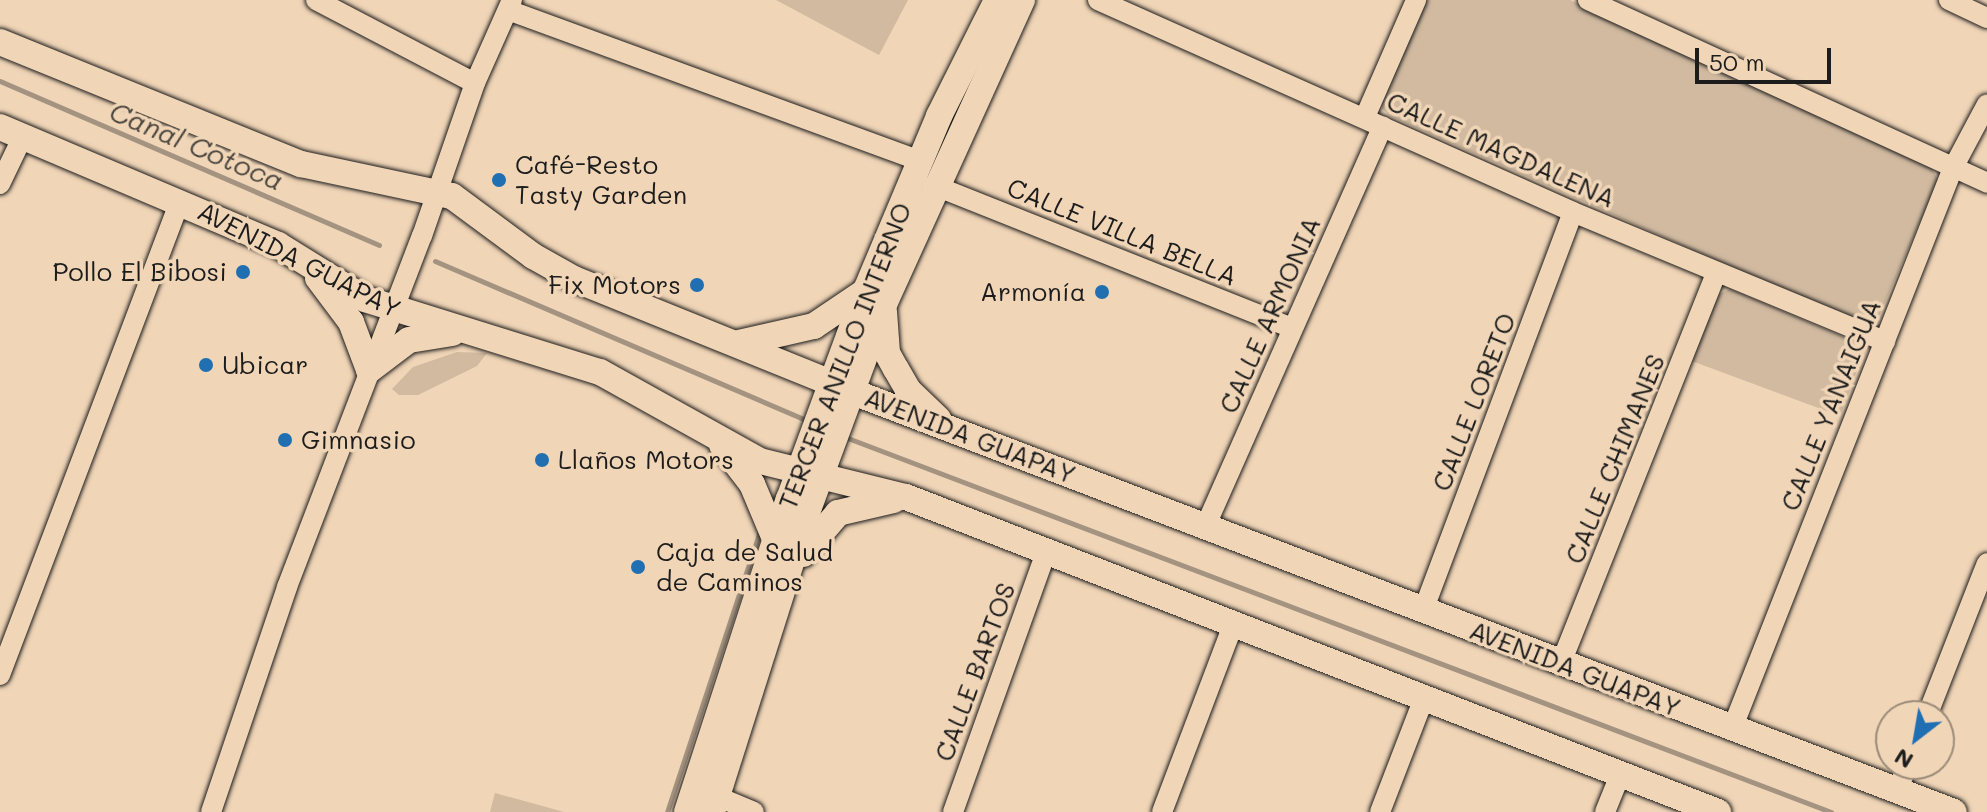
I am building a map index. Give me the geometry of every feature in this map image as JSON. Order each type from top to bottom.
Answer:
[{"type":"main road","name":"TERCER ANILLO INTERNO","points":[[875,296],[897,272],[933,185],[1022,0]]},
{"type":"main road","name":"TERCER ANILLO INTERNO","points":[[687,812],[776,541],[813,463],[875,296],[920,161],[1002,2]]},
{"type":"main road","name":"AVENIDA GUAPAY","points":[[0,42],[301,164],[438,191],[574,279],[735,343],[838,395],[957,432],[1206,525],[1423,611],[1954,812]]},
{"type":"main road","name":"AVENIDA GUAPAY","points":[[11,132],[278,245],[309,266],[394,310],[600,372],[760,461],[813,463],[906,497],[1047,549],[1718,812]]},
{"type":"main road","points":[[897,272],[926,180],[920,161]]},
{"type":"main road","points":[[309,266],[351,322],[369,370],[394,347],[417,337],[472,331]]},
{"type":"main road","points":[[735,343],[814,326],[875,296],[897,373],[922,405],[957,432]]},
{"type":"main road","points":[[715,436],[752,484],[776,541]]},
{"type":"main road","name":"TERCER ANILLO INTERNO","points":[[714,804],[787,586],[813,463]]},
{"type":"main road","points":[[787,586],[812,539],[838,513],[906,497]]},
{"type":"main road","points":[[714,804],[713,781],[753,661],[756,603]]},
{"type":"street","points":[[316,0],[475,83]]},
{"type":"street","name":"CALLE MAGDALENA","points":[[1098,0],[1573,212],[1885,341]]},
{"type":"street","name":"CALLE ARMONIA","points":[[1206,525],[1292,328],[1374,122],[1416,0]]},
{"type":"street","points":[[1588,0],[1936,155],[1953,168],[1987,183]]},
{"type":"street","points":[[1949,0],[1987,18]]},
{"type":"street","points":[[211,812],[475,83],[510,5],[920,161]]},
{"type":"street","name":"CALLE YANAIGUA","points":[[1732,729],[1953,168],[1987,104]]},
{"type":"street","points":[[0,184],[11,132]]},
{"type":"street","name":"CALLE VILLA BELLA","points":[[933,185],[1292,328]]},
{"type":"street","points":[[0,675],[180,201]]},
{"type":"street","name":"CALLE LORETO","points":[[1423,611],[1573,212]]},
{"type":"street","name":"CALLE CHIMANES","points":[[1561,663],[1716,273]]},
{"type":"street","name":"CALLE BARTOS","points":[[953,812],[1047,549]]},
{"type":"street","points":[[1933,700],[1987,563]]},
{"type":"street","points":[[1162,812],[1234,622]]},
{"type":"street","points":[[1380,812],[1424,698]]},
{"type":"street","points":[[1605,812],[1620,775]]},
{"type":"street","points":[[1897,792],[1902,780]]},
{"type":"street","points":[[714,804],[754,812]]},
{"type":"shaded area","points":[[776,0],[908,0],[879,55]]},
{"type":"shaded area","points":[[1424,0],[1570,0],[1928,162],[1938,180],[1877,321],[1861,324],[1392,117],[1382,109],[1382,99]]},
{"type":"shaded area","points":[[1730,289],[1858,343],[1862,357],[1840,416],[1689,360],[1717,295]]},
{"type":"shaded area","points":[[457,352],[487,353],[477,366],[418,395],[399,395],[392,389],[413,367]]},
{"type":"shaded area","points":[[495,793],[564,812],[490,812]]},
{"type":"waterway","name":"Canal Cotoca","points":[[0,81],[379,245]]},
{"type":"waterway","points":[[435,261],[810,422]]},
{"type":"waterway","points":[[845,437],[1831,812]]},
{"type":"waterway","points":[[667,812],[760,530]]},
{"type":"place","name":"Café-Resto Tasty Garden","points":[[499,180]]},
{"type":"place","name":"Pollo El Bibosi","points":[[243,272]]},
{"type":"place","name":"Fix Motors","points":[[697,285]]},
{"type":"place","name":"Armonía","points":[[1102,292]]},
{"type":"place","name":"Ubicar","points":[[206,365]]},
{"type":"place","name":"Gimnasio","points":[[285,440]]},
{"type":"place","name":"Llaños Motors","points":[[542,460]]},
{"type":"place","name":"Caja de Salud de Caminos","points":[[638,567]]}]
